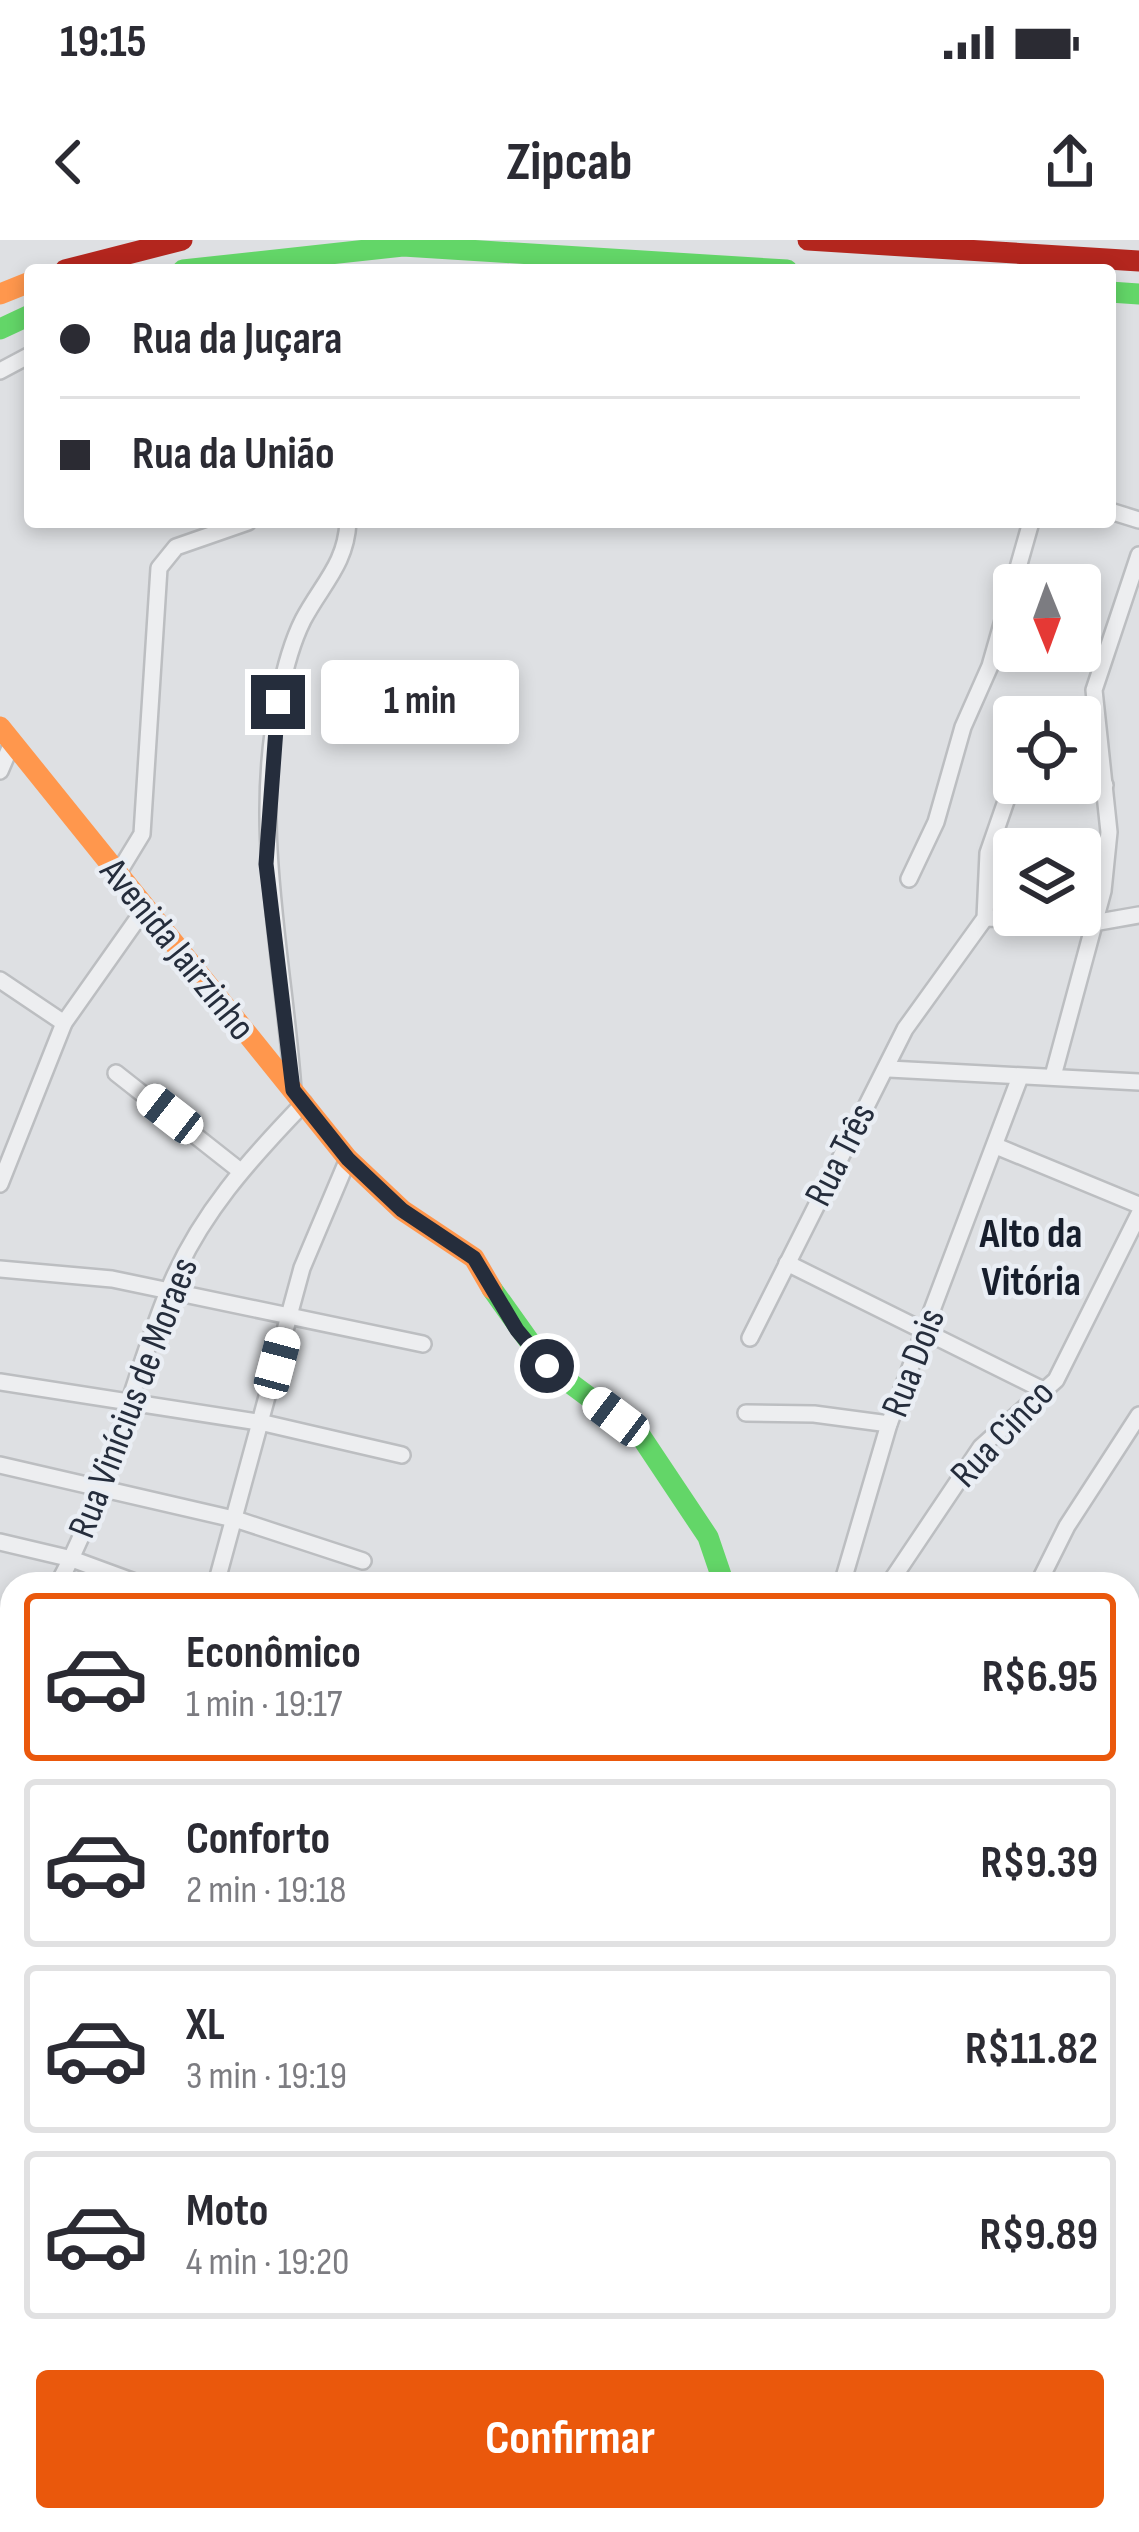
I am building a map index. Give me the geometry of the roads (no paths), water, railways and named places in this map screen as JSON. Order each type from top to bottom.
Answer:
[{"type":"main road","points":[[88,264],[182,240]]},
{"type":"main road","points":[[771,264],[810,260],[812,240],[1139,261]]},
{"type":"main road","points":[[238,264],[403,246],[693,264]]},
{"type":"main road","points":[[866,264],[870,256],[940,248]]},
{"type":"main road","name":"Avenida Jairzinho","points":[[6,735],[142,911],[348,1159],[402,1210],[474,1258],[517,1330],[547,1366],[640,1435],[708,1537],[720,1572]]},
{"type":"street","points":[[117,875],[142,834],[159,568],[176,547],[231,528]]},
{"type":"street","points":[[299,1096],[266,864],[278,702],[304,619],[342,561],[348,528]]},
{"type":"street","points":[[909,880],[936,822],[963,727],[990,666],[1029,528]]},
{"type":"street","points":[[1101,904],[1109,832],[1096,744],[1094,690],[1139,555]]},
{"type":"street","points":[[0,771],[6,735]]},
{"type":"street","points":[[1101,785],[1105,785]]},
{"type":"street","points":[[889,1069],[905,1029],[985,918],[988,853],[1005,804]]},
{"type":"street","points":[[0,1184],[64,1023],[142,911]]},
{"type":"street","points":[[1101,922],[1139,915]]},
{"type":"street","points":[[985,918],[993,918]]},
{"type":"street","points":[[1053,1076],[1066,1014],[1094,936]]},
{"type":"street","points":[[0,980],[64,1023]]},
{"type":"street","name":"Rua Três","points":[[750,1338],[889,1069],[1139,1082]]},
{"type":"street","points":[[116,1073],[239,1170]]},
{"type":"street","name":"Rua Dois","points":[[846,1572],[889,1424],[1020,1077]]},
{"type":"street","name":"Rua Vinícius de Moraes","points":[[64,1572],[104,1487],[168,1290],[239,1170],[299,1096]]},
{"type":"street","points":[[996,1146],[1139,1205]]},
{"type":"street","points":[[221,1572],[302,1268],[348,1159]]},
{"type":"street","name":"Rua Cinco","points":[[897,1572],[980,1447],[1063,1369],[1139,1214]]},
{"type":"street","points":[[787,1263],[1041,1389]]},
{"type":"street","points":[[0,1269],[168,1290],[289,1320],[423,1344]]},
{"type":"street","points":[[0,1382],[264,1423],[401,1455]]},
{"type":"street","points":[[746,1413],[814,1414],[889,1424]]},
{"type":"street","points":[[1044,1572],[1067,1526],[1139,1415]]},
{"type":"street","points":[[0,1465],[238,1520],[363,1562]]},
{"type":"street","points":[[0,1542],[72,1558],[109,1572]]},
{"type":"district","name":"Alto da Vitória","points":[[1031,1258]]}]
